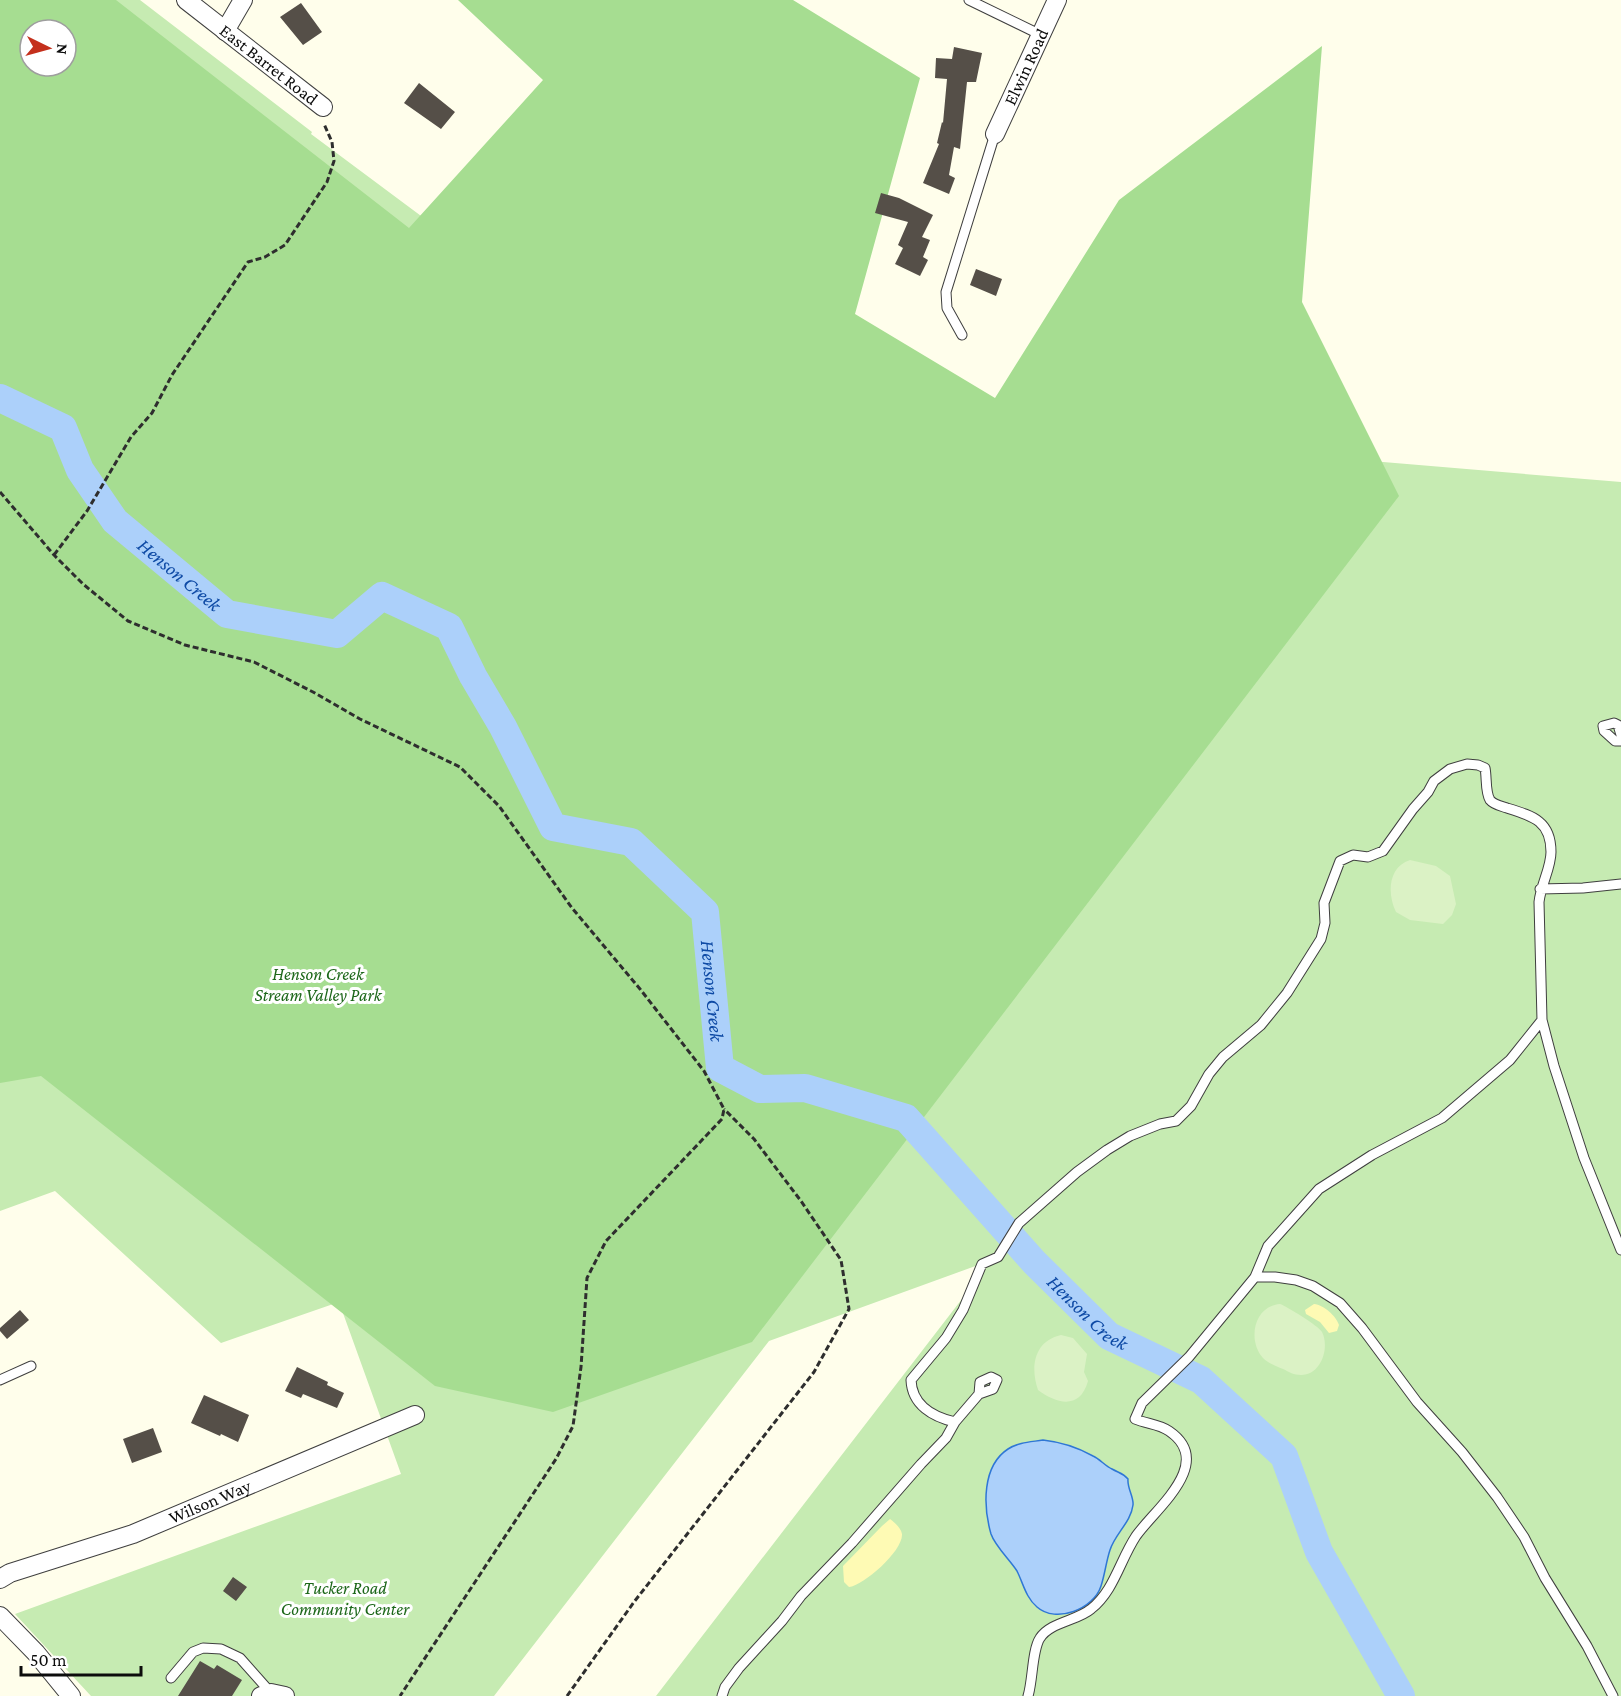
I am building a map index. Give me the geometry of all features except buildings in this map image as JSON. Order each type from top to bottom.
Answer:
[{"type":"street","name":"East Barret Road","points":[[186,0],[322,107]]},
{"type":"street","points":[[225,30],[243,0]]},
{"type":"street","name":"Elwin Road","points":[[995,134],[1057,0]]},
{"type":"street","name":"Wilson Way","points":[[0,1579],[10,1573],[133,1534],[415,1415]]},
{"type":"street","points":[[0,1616],[36,1653],[71,1696]]},
{"type":"lane","points":[[969,0],[1041,35]]},
{"type":"lane","points":[[962,335],[947,308],[946,292],[995,134]]},
{"type":"lane","points":[[1621,735],[1618,725],[1614,723],[1603,726],[1604,731],[1615,741],[1621,741]]},
{"type":"lane","points":[[955,1422],[943,1420],[927,1412],[915,1397],[911,1380],[950,1333],[963,1310],[982,1264],[998,1257],[1019,1222],[1077,1172],[1130,1136],[1160,1124],[1176,1121],[1191,1106],[1209,1074],[1223,1057],[1261,1025],[1287,993],[1321,939],[1325,923],[1324,903],[1341,861],[1353,855],[1368,856],[1383,851],[1434,781],[1450,769],[1467,764],[1485,768],[1490,799],[1495,804],[1539,820],[1549,834],[1551,860],[1540,889],[1542,1020],[1554,1066],[1584,1158],[1621,1250]]},
{"type":"lane","points":[[1540,889],[1621,884]]},
{"type":"lane","points":[[1028,1696],[1040,1638],[1050,1629],[1089,1611],[1103,1598],[1136,1537],[1179,1485],[1185,1470],[1186,1455],[1182,1445],[1171,1431],[1156,1424],[1135,1419],[1142,1403],[1203,1342],[1215,1323],[1255,1277],[1268,1246],[1319,1189],[1372,1155],[1442,1118],[1510,1060],[1542,1020]]},
{"type":"lane","points":[[1255,1277],[1296,1280],[1313,1286],[1340,1303],[1362,1328],[1417,1402],[1462,1452],[1497,1497],[1524,1537],[1613,1696]]},
{"type":"lane","points":[[0,1380],[31,1366]]},
{"type":"lane","points":[[722,1696],[725,1687],[739,1668],[782,1621],[801,1596],[852,1543],[946,1437],[955,1422],[979,1394]]},
{"type":"lane","points":[[171,1678],[193,1652],[203,1648],[221,1649],[240,1658],[272,1695]]},
{"type":"path","points":[[54,555],[87,511],[132,437],[152,413],[172,375],[248,262],[265,257],[285,245],[327,182],[334,161],[332,142],[318,115],[322,107]]},
{"type":"path","points":[[0,492],[54,555],[83,584],[128,621],[185,645],[254,662],[360,719],[460,767],[499,806],[572,908],[640,989],[704,1071],[724,1109],[754,1139],[801,1201],[841,1260],[849,1309],[814,1372],[634,1602],[567,1696]]},
{"type":"path","points":[[400,1696],[556,1459],[573,1426],[581,1367],[587,1278],[606,1241],[722,1119],[724,1109]]},
{"type":"green space","name":"Henson Creek Stream Valley Park","points":[[0,0],[140,0],[312,132],[311,134],[648,385],[1227,449],[1621,482],[1621,1696],[656,1696],[992,1260],[769,1341],[494,1696],[91,1696],[15,1614],[401,1474],[339,1302],[221,1343],[55,1191],[0,1211]]},
{"type":"green space","name":"Henson Creek Stream Valley Park","points":[[0,0],[116,0],[409,228],[543,80],[458,0],[793,0],[920,78],[855,314],[995,398],[1119,200],[1322,46],[1302,302],[1399,496],[752,1342],[553,1412],[435,1386],[41,1076],[0,1083]]},
{"type":"green space","points":[[1410,860],[1436,866],[1450,876],[1456,904],[1452,915],[1443,924],[1410,920],[1396,912],[1391,897],[1391,882],[1397,869]]},
{"type":"green space","points":[[1280,1304],[1309,1321],[1322,1332],[1325,1345],[1322,1360],[1314,1371],[1308,1374],[1292,1373],[1273,1365],[1258,1351],[1254,1334],[1259,1317],[1271,1306]]},
{"type":"green space","points":[[1061,1335],[1073,1338],[1087,1354],[1084,1372],[1088,1381],[1079,1397],[1067,1402],[1053,1399],[1038,1390],[1034,1373],[1036,1356],[1040,1349],[1052,1338]]},
{"type":"sand","points":[[1314,1304],[1322,1306],[1332,1315],[1339,1325],[1337,1331],[1329,1333],[1320,1322],[1306,1314],[1305,1310]]},
{"type":"sand","points":[[890,1519],[902,1534],[901,1541],[890,1558],[873,1574],[849,1587],[844,1582],[843,1566]]},
{"type":"water","points":[[1043,1440],[1081,1450],[1124,1475],[1128,1479],[1133,1502],[1132,1511],[1110,1550],[1097,1594],[1083,1607],[1064,1614],[1045,1612],[1030,1599],[1017,1571],[993,1539],[988,1523],[987,1487],[989,1476],[999,1456],[1016,1445]]},
{"type":"waterway","name":"Henson Creek","points":[[0,398],[63,428],[80,470],[115,521],[227,614],[337,634],[382,596],[449,627],[553,827],[631,842],[705,912],[720,1068],[760,1089],[805,1088],[906,1118],[1034,1262],[1109,1336],[1201,1380],[1284,1456],[1319,1552],[1401,1696]]},
{"type":"park label","name":"Tucker Road Community Center","points":[[345,1598]]}]
